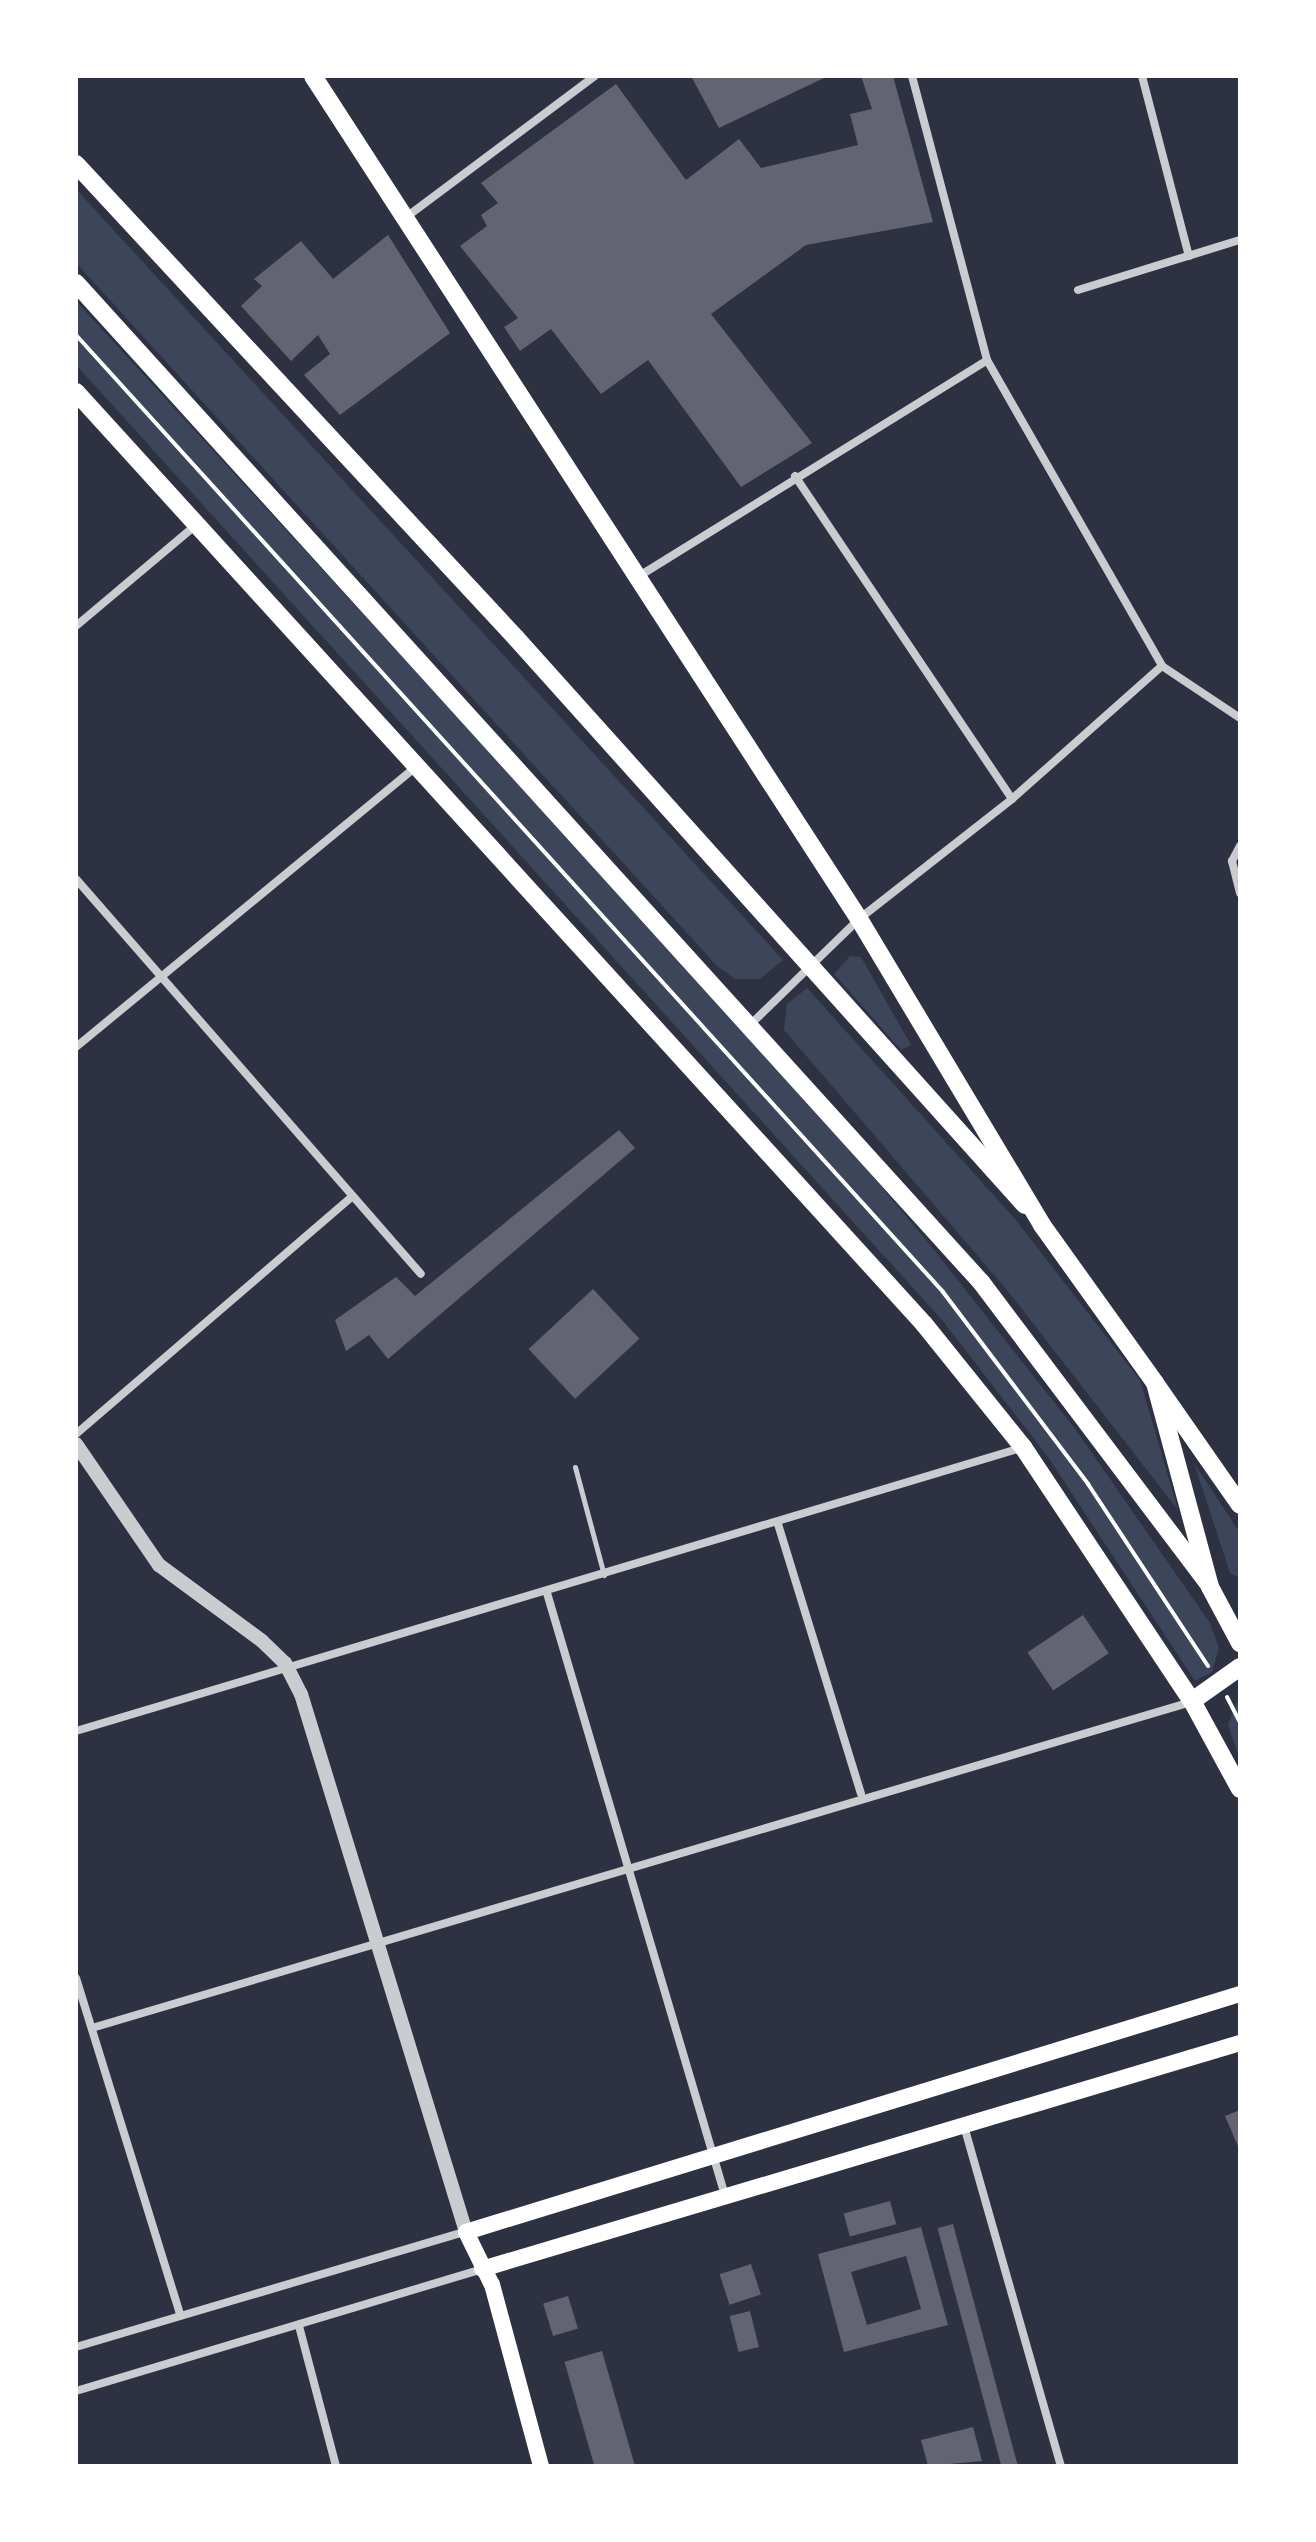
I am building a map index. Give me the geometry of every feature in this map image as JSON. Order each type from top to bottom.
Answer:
[{"type":"main road","points":[[313,76],[859,919],[1042,1225],[1240,1505]]},
{"type":"main road","points":[[76,164],[812,964],[1042,1225]]},
{"type":"main road","points":[[76,283],[753,1022],[981,1282],[1210,1587],[1240,1643]]},
{"type":"main road","points":[[76,392],[420,764],[924,1324],[1023,1447],[1192,1701],[1240,1789]]},
{"type":"main road","points":[[1155,1383],[1210,1587]]},
{"type":"main road","points":[[1192,1701],[1221,1684],[1240,1667]]},
{"type":"main road","points":[[541,2466],[482,2269],[466,2232],[1240,1994]]},
{"type":"main road","points":[[482,2269],[727,2200],[1240,2043]]},
{"type":"street","points":[[405,218],[595,76]]},
{"type":"street","points":[[912,76],[987,360],[1162,666],[1240,718]]},
{"type":"street","points":[[1142,76],[1189,256]]},
{"type":"street","points":[[1078,290],[1240,240]]},
{"type":"street","points":[[636,578],[795,476],[987,360]]},
{"type":"street","points":[[795,476],[1012,799]]},
{"type":"street","points":[[76,626],[196,524]]},
{"type":"street","points":[[753,1022],[859,919],[1012,799],[1162,666]]},
{"type":"street","points":[[76,1047],[420,764]]},
{"type":"street","points":[[1240,846],[1232,861],[1240,893]]},
{"type":"street","points":[[76,879],[421,1274]]},
{"type":"street","points":[[76,1434],[353,1196]]},
{"type":"street","points":[[76,1444],[159,1565],[285,1663],[376,1938],[466,2232],[76,2347]]},
{"type":"street","points":[[76,1731],[285,1663],[547,1593],[1023,1447]]},
{"type":"street","points":[[778,1524],[861,1794]]},
{"type":"street","points":[[547,1593],[727,2200]]},
{"type":"street","points":[[92,2028],[376,1938],[629,1868],[861,1794],[1192,1701]]},
{"type":"street","points":[[76,1978],[180,2315]]},
{"type":"street","points":[[964,2126],[1061,2466]]},
{"type":"street","points":[[76,2391],[482,2269]]},
{"type":"street","points":[[299,2326],[336,2466]]},
{"type":"lane","points":[[575,1467],[604,1576]]},
{"type":"path","points":[[76,335],[943,1292],[1088,1484],[1221,1684],[1240,1722]]},
{"type":"shaded area","points":[[76,189],[783,960],[760,979],[735,979],[717,966],[76,263]]},
{"type":"shaded area","points":[[76,301],[801,1091],[927,1241],[1076,1430],[1210,1623],[1219,1648],[1212,1672],[1195,1681],[1048,1457],[942,1320],[76,365]]},
{"type":"shaded area","points":[[850,956],[861,957],[911,1045],[901,1050],[834,974]]},
{"type":"shaded area","points":[[807,988],[1015,1219],[1140,1380],[1178,1510],[1007,1290],[784,1030],[787,1004]]},
{"type":"shaded area","points":[[1194,1463],[1240,1533],[1240,1578],[1230,1573]]},
{"type":"shaded area","points":[[1240,1694],[1240,1760],[1228,1725]]},
{"type":"building","points":[[691,76],[828,76],[719,128]]},
{"type":"building","points":[[861,76],[893,76],[933,222],[806,245],[711,314],[812,443],[741,487],[648,360],[601,394],[551,329],[520,351],[504,327],[518,318],[460,246],[487,226],[481,215],[498,203],[481,183],[616,84],[686,180],[739,139],[761,168],[858,145],[850,114],[872,109]]},
{"type":"building","points":[[388,235],[450,333],[340,415],[304,375],[330,354],[318,335],[291,361],[241,306],[262,286],[254,279],[301,241],[333,279]]},
{"type":"building","points":[[619,1130],[635,1148],[388,1359],[369,1335],[346,1351],[335,1320],[396,1277],[415,1296]]},
{"type":"building","points":[[593,1289],[639,1339],[575,1399],[529,1349]]},
{"type":"building","points":[[1083,1615],[1109,1653],[1053,1691],[1027,1652]]},
{"type":"building","points":[[1240,2110],[1240,2151],[1225,2116]]},
{"type":"building","points":[[890,2201],[896,2224],[850,2237],[844,2213]]},
{"type":"building","points":[[953,2224],[1018,2466],[1001,2466],[938,2228]]},
{"type":"building","points":[[921,2227],[948,2325],[844,2352],[818,2254]],"holes":[[[906,2256],[921,2309],[867,2325],[851,2272]]]},
{"type":"building","points":[[751,2264],[761,2294],[730,2305],[720,2274]]},
{"type":"building","points":[[568,2296],[578,2329],[553,2336],[543,2304]]},
{"type":"building","points":[[750,2311],[759,2347],[739,2352],[730,2316]]},
{"type":"building","points":[[602,2351],[635,2465],[594,2466],[565,2362]]},
{"type":"building","points":[[973,2427],[982,2461],[928,2466],[921,2440]]}]
